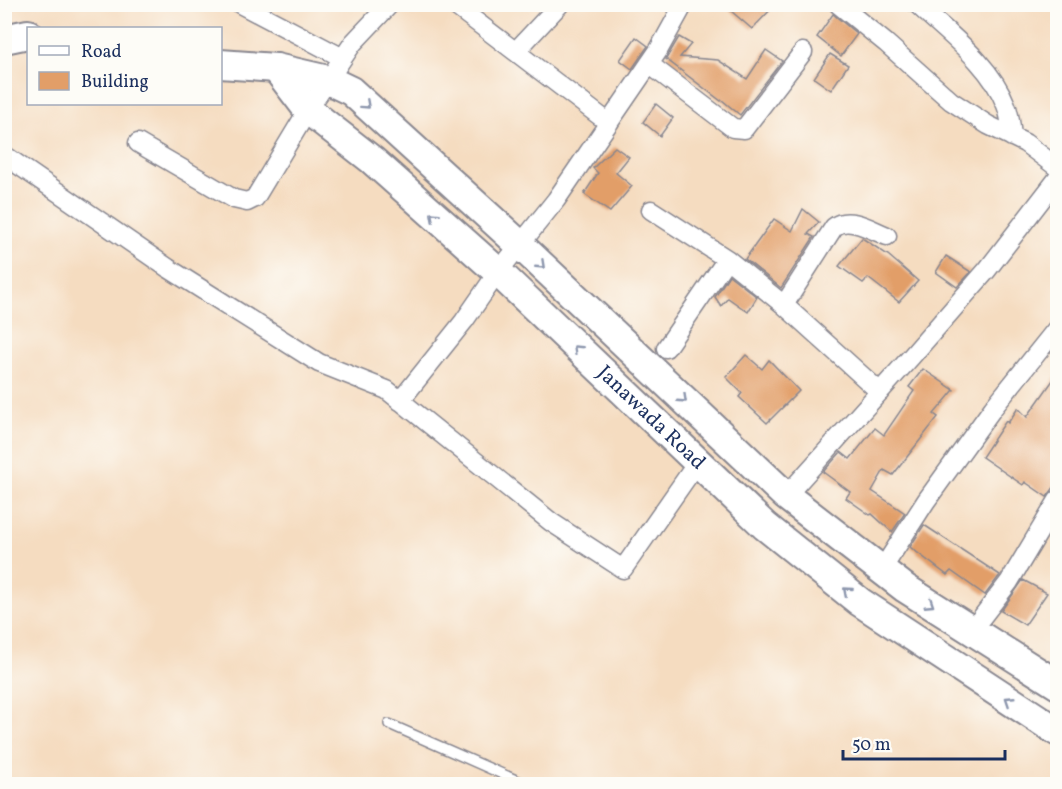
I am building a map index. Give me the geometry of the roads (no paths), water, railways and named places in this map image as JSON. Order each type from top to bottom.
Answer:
[{"type":"main road","points":[[4,39],[27,34]]},
{"type":"main road","name":"Janawada Road","points":[[222,64],[336,69],[351,91],[520,245],[786,496],[881,571],[1058,685]]},
{"type":"main road","name":"Janawada Road","points":[[276,68],[308,110],[372,160],[498,273],[765,526],[860,602],[1058,732]]},
{"type":"street","points":[[240,4],[336,69]]},
{"type":"street","points":[[138,144],[234,199],[247,202],[255,198],[308,110],[353,43],[390,4]]},
{"type":"street","points":[[453,4],[609,123]]},
{"type":"street","points":[[516,51],[560,4]]},
{"type":"street","points":[[400,401],[556,200],[649,64],[684,4]]},
{"type":"street","points":[[838,4],[951,101],[988,125],[1026,143],[1058,168]]},
{"type":"street","points":[[917,4],[986,72],[1007,105],[1012,137]]},
{"type":"street","points":[[649,64],[738,130],[744,129],[803,52]]},
{"type":"street","points":[[4,155],[168,268],[319,363],[387,390],[551,522],[623,569],[697,463]]},
{"type":"street","points":[[786,496],[987,270],[1058,178]]},
{"type":"street","points":[[651,210],[727,260],[784,305],[880,392]]},
{"type":"street","points":[[784,305],[834,226],[848,221],[887,236]]},
{"type":"street","points":[[666,348],[727,260]]},
{"type":"street","points":[[881,571],[926,501],[993,408],[1058,327]]},
{"type":"street","points":[[972,630],[1008,582],[1058,500]]},
{"type":"lane","points":[[389,724],[525,784]]}]
